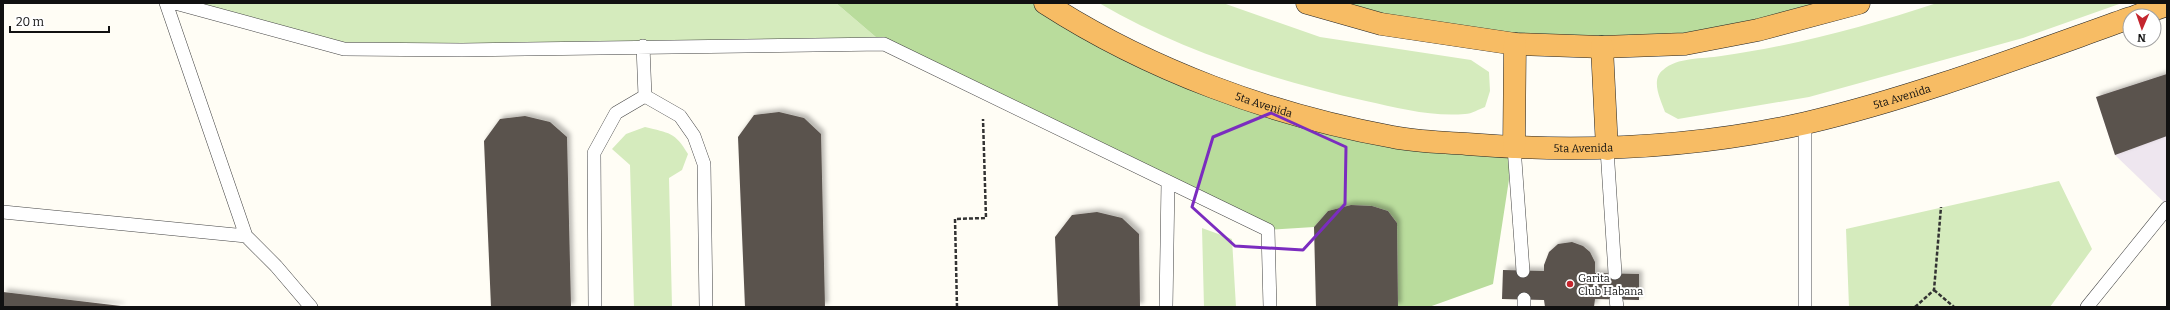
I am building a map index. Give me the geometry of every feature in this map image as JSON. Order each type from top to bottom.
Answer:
[{"type":"highway","name":"5ta Avenida","points":[[1045,3],[1134,53],[1211,86],[1301,115],[1395,138],[1514,147],[1607,149],[1688,141],[1805,123],[1927,89],[2122,21]]},
{"type":"highway","points":[[1307,3],[1381,24],[1515,44],[1602,47],[1685,44],[1758,30],[1859,3]]},
{"type":"highway","points":[[1514,147],[1515,44]]},
{"type":"highway","points":[[1602,47],[1607,149]]},
{"type":"lane","points":[[166,3],[246,236],[276,266],[311,307]]},
{"type":"lane","points":[[175,3],[344,49],[462,50],[643,46],[884,44],[1268,230],[1270,307]]},
{"type":"lane","points":[[643,46],[645,96]]},
{"type":"lane","points":[[595,307],[594,153],[616,113],[645,96]]},
{"type":"lane","points":[[645,96],[680,116],[694,136],[704,164],[706,307]]},
{"type":"lane","points":[[1805,123],[1805,307]]},
{"type":"lane","points":[[1514,147],[1523,271]]},
{"type":"lane","points":[[1607,149],[1615,273]]},
{"type":"lane","points":[[1166,307],[1168,182]]},
{"type":"lane","points":[[2087,307],[2167,208]]},
{"type":"lane","points":[[3,212],[246,236]]},
{"type":"path","points":[[957,307],[955,219],[986,218],[982,91]]},
{"type":"path","points":[[1915,307],[1934,290],[1941,207]]},
{"type":"path","points":[[1934,290],[1954,307]]},
{"type":"highlighted area","points":[[1271,113],[1346,147],[1345,204],[1303,250],[1235,246],[1192,207],[1213,137]]},
{"type":"shaded area","points":[[2167,74],[2167,205],[2115,155],[2096,97]]},
{"type":"green space","points":[[195,3],[836,3],[884,44],[344,49]]},
{"type":"green space","points":[[836,3],[1052,3],[1134,53],[1301,115],[1514,147],[1493,284],[1429,307],[1398,307],[1397,223],[1388,211],[1372,206],[1351,205],[1328,211],[1314,227],[1268,230],[884,44]]},
{"type":"green space","points":[[1099,3],[1223,3],[1320,37],[1471,60],[1489,72],[1490,91],[1485,107],[1468,114],[1453,115],[1428,113],[1366,101],[1297,84],[1195,50],[1162,36]]},
{"type":"green space","points":[[1307,3],[1859,3],[1602,47]]},
{"type":"green space","points":[[1937,3],[2122,3],[2023,38],[1809,97],[1678,119],[1665,112],[1659,96],[1657,79],[1659,74],[1675,63],[1690,59],[1748,52],[1803,41],[1884,20]]},
{"type":"green space","points":[[645,127],[671,134],[679,141],[688,154],[682,170],[669,178],[672,307],[634,307],[630,165],[612,149],[626,134]]},
{"type":"green space","points":[[2059,181],[2092,249],[2050,307],[1849,307],[1846,229]]},
{"type":"green space","points":[[1202,228],[1232,239],[1236,307],[1204,307]]},
{"type":"building","points":[[2167,74],[2167,136],[2115,155],[2096,97]]},
{"type":"building","points":[[779,112],[804,118],[821,134],[825,307],[745,307],[738,137],[754,115]]},
{"type":"building","points":[[525,116],[550,122],[567,137],[571,307],[491,307],[484,141],[500,119]]},
{"type":"building","points":[[1351,205],[1372,206],[1388,211],[1397,223],[1398,307],[1316,307],[1314,227],[1328,211]]},
{"type":"building","points":[[1097,212],[1122,218],[1139,234],[1140,307],[1058,307],[1055,237],[1072,215]]},
{"type":"building","points":[[1572,242],[1583,246],[1590,252],[1595,262],[1595,273],[1639,274],[1639,300],[1595,299],[1594,307],[1545,307],[1544,300],[1502,299],[1503,270],[1544,271],[1544,265],[1549,252],[1558,244]]},
{"type":"building","points":[[3,292],[121,306],[121,307],[3,307]]},
{"type":"place","name":"Garita Club Habana","points":[[1570,284]]}]
